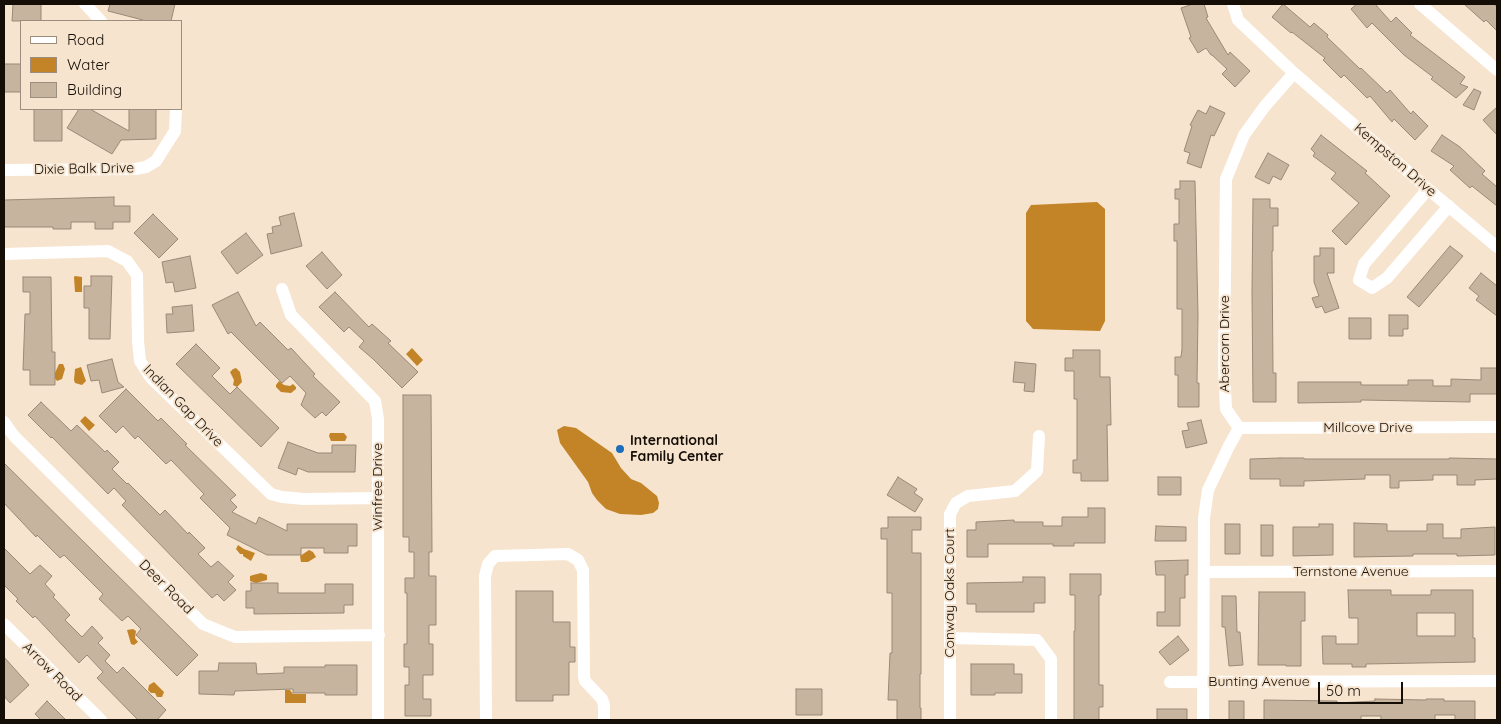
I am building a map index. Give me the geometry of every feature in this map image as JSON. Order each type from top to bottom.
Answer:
[{"type":"street","points":[[85,4],[100,20]]},
{"type":"street","points":[[1233,4],[1238,20],[1294,73]]},
{"type":"street","points":[[1420,4],[1497,70]]},
{"type":"street","name":"Kempston Drive","points":[[1294,73],[1497,247]]},
{"type":"street","name":"Abercorn Drive","points":[[1239,428],[1226,409],[1224,376],[1226,179],[1244,135],[1265,106],[1294,73]]},
{"type":"street","name":"Dixie Balk Drive","points":[[4,170],[135,170],[146,167],[156,161],[175,131],[176,110]]},
{"type":"street","points":[[1428,189],[1364,264],[1359,280],[1372,288],[1388,278],[1448,206]]},
{"type":"street","name":"Indian Gap Drive","points":[[4,254],[108,251],[127,261],[137,275],[140,361],[151,378],[271,494],[282,498],[304,499],[378,498]]},
{"type":"street","name":"Winfree Drive","points":[[282,289],[291,315],[375,401],[378,419],[378,720]]},
{"type":"street","name":"Deer Road","points":[[4,422],[14,436],[203,624],[235,637],[379,636]]},
{"type":"street","name":"Millcove Drive","points":[[1239,428],[1497,427]]},
{"type":"street","points":[[1203,720],[1204,518],[1208,490],[1239,428]]},
{"type":"street","name":"Conway Oaks Court","points":[[950,720],[950,514],[956,503],[968,496],[1015,492],[1037,471],[1039,436]]},
{"type":"street","points":[[486,720],[485,576],[488,564],[496,556],[568,554],[578,560],[583,570],[584,676],[585,681],[602,699],[604,720]]},
{"type":"street","name":"Ternstone Avenue","points":[[1205,572],[1497,571]]},
{"type":"street","name":"Arrow Road","points":[[4,624],[101,720]]},
{"type":"street","points":[[951,638],[1037,640],[1051,660],[1051,720]]},
{"type":"street","name":"Bunting Avenue","points":[[1170,682],[1497,680]]},
{"type":"water","points":[[1097,202],[1105,209],[1105,321],[1100,331],[1033,329],[1026,321],[1026,213],[1031,205]]},
{"type":"water","points":[[75,276],[82,277],[82,292],[75,292]]},
{"type":"water","points":[[412,348],[423,360],[417,366],[406,354]]},
{"type":"water","points":[[59,364],[63,364],[65,369],[62,379],[57,381],[54,375]]},
{"type":"water","points":[[81,367],[86,381],[82,385],[75,383],[74,380],[75,369]]},
{"type":"water","points":[[236,368],[240,372],[242,382],[237,387],[233,385],[234,380],[230,372]]},
{"type":"water","points":[[279,381],[284,385],[290,386],[293,384],[296,389],[291,393],[281,392],[276,387]]},
{"type":"water","points":[[85,416],[95,425],[89,431],[80,421]]},
{"type":"water","points":[[564,426],[576,428],[612,453],[621,468],[631,479],[641,483],[657,496],[658,509],[653,513],[641,515],[620,514],[606,509],[592,493],[588,482],[560,443],[557,430]]},
{"type":"water","points":[[330,433],[344,433],[347,437],[345,441],[331,441]]},
{"type":"water","points":[[238,545],[255,553],[251,561],[243,556],[243,554],[240,554],[236,549]]},
{"type":"water","points":[[309,550],[316,557],[308,562],[301,562],[300,556]]},
{"type":"water","points":[[261,573],[267,575],[267,580],[256,583],[250,581],[250,576]]},
{"type":"water","points":[[133,629],[136,631],[135,638],[138,642],[134,645],[131,644],[127,630]]},
{"type":"water","points":[[154,682],[164,692],[162,697],[157,697],[155,693],[151,693],[148,690],[149,685]]},
{"type":"water","points":[[285,690],[290,690],[293,694],[306,694],[306,703],[285,703]]},
{"type":"building","points":[[13,4],[41,4],[41,20],[12,21]]},
{"type":"building","points":[[110,4],[175,4],[171,20],[143,20],[108,11]]},
{"type":"building","points":[[1193,4],[1204,4],[1208,17],[1206,18],[1228,55],[1230,52],[1250,71],[1235,87],[1222,74],[1227,69],[1206,48],[1198,53],[1189,38],[1191,37],[1181,8]]},
{"type":"building","points":[[1283,4],[1310,27],[1314,23],[1360,69],[1387,93],[1390,90],[1411,114],[1413,111],[1428,126],[1415,140],[1394,119],[1392,122],[1370,96],[1367,98],[1344,75],[1341,78],[1323,60],[1325,58],[1272,17]]},
{"type":"building","points":[[1357,4],[1375,4],[1391,22],[1396,17],[1412,33],[1410,35],[1465,77],[1460,84],[1468,87],[1456,98],[1431,79],[1433,77],[1404,55],[1372,23],[1367,28],[1351,9]]},
{"type":"building","points":[[1464,4],[1494,4],[1497,7],[1497,31],[1486,20],[1484,22]]},
{"type":"building","points":[[4,64],[20,64],[20,92],[4,92]]},
{"type":"building","points":[[1474,89],[1481,92],[1474,110],[1463,105]]},
{"type":"building","points":[[1210,106],[1225,113],[1214,136],[1211,135],[1201,168],[1187,163],[1190,153],[1184,151],[1192,126],[1190,125],[1198,110],[1206,114]]},
{"type":"building","points":[[1497,107],[1497,135],[1483,120]]},
{"type":"building","points":[[34,110],[62,110],[62,141],[34,141]]},
{"type":"building","points":[[78,110],[92,110],[129,131],[129,110],[156,110],[156,139],[121,140],[112,154],[67,128]]},
{"type":"building","points":[[1321,135],[1367,171],[1365,173],[1390,196],[1346,245],[1332,231],[1359,203],[1331,179],[1336,173],[1313,156],[1315,153],[1311,149]]},
{"type":"building","points":[[1442,135],[1460,147],[1485,171],[1482,174],[1497,187],[1497,206],[1472,186],[1470,188],[1450,170],[1454,166],[1431,151]]},
{"type":"building","points":[[1268,153],[1289,165],[1281,180],[1273,176],[1269,184],[1255,177]]},
{"type":"building","points":[[1180,181],[1195,181],[1198,315],[1197,383],[1199,383],[1199,407],[1178,407],[1178,375],[1175,375],[1175,357],[1181,357],[1182,349],[1182,309],[1177,309],[1177,241],[1174,241],[1174,224],[1179,224],[1179,199],[1175,199],[1175,189],[1180,189]]},
{"type":"building","points":[[114,197],[114,206],[130,206],[130,222],[113,222],[113,229],[95,229],[95,222],[71,222],[71,229],[4,227],[4,200]]},
{"type":"building","points":[[1253,199],[1270,199],[1270,208],[1278,208],[1278,226],[1273,226],[1272,251],[1273,373],[1276,373],[1276,402],[1253,402]]},
{"type":"building","points":[[294,213],[302,246],[271,254],[267,234],[273,233],[272,227],[281,225],[279,217]]},
{"type":"building","points":[[153,214],[178,239],[159,258],[134,233]]},
{"type":"building","points":[[246,233],[263,255],[237,274],[221,252]]},
{"type":"building","points":[[1450,246],[1463,256],[1419,307],[1407,297]]},
{"type":"building","points":[[1320,248],[1334,248],[1334,273],[1327,273],[1339,308],[1325,313],[1322,306],[1316,308],[1312,298],[1319,296],[1314,282],[1314,256],[1320,256]]},
{"type":"building","points":[[322,252],[342,275],[327,289],[306,266]]},
{"type":"building","points":[[190,256],[196,288],[175,292],[173,282],[166,283],[162,262]]},
{"type":"building","points":[[1481,273],[1497,286],[1497,316],[1476,300],[1479,296],[1469,288]]},
{"type":"building","points":[[91,276],[112,276],[110,339],[89,339],[89,308],[84,308],[84,286],[91,286]]},
{"type":"building","points":[[23,277],[51,277],[52,352],[55,352],[55,385],[30,385],[30,370],[23,370],[25,314],[30,314],[30,292],[23,292]]},
{"type":"building","points":[[238,292],[256,326],[260,322],[288,350],[291,348],[315,374],[313,376],[340,402],[326,416],[322,412],[315,418],[301,405],[306,393],[290,376],[282,383],[231,332],[228,334],[212,305]]},
{"type":"building","points":[[335,292],[369,327],[372,324],[391,341],[388,343],[418,372],[402,388],[359,347],[364,341],[349,327],[344,332],[319,307]]},
{"type":"building","points":[[192,305],[194,331],[167,333],[166,314],[173,314],[172,307]]},
{"type":"building","points":[[1389,315],[1408,315],[1408,329],[1403,329],[1403,336],[1389,336]]},
{"type":"building","points":[[1349,318],[1371,318],[1371,339],[1349,339]]},
{"type":"building","points":[[196,344],[220,368],[212,376],[230,394],[237,387],[279,428],[261,447],[176,364]]},
{"type":"building","points":[[1073,350],[1100,350],[1100,377],[1110,377],[1111,425],[1107,425],[1108,481],[1081,481],[1081,473],[1073,473],[1073,460],[1077,460],[1077,399],[1074,399],[1074,371],[1065,371],[1065,358],[1073,358]]},
{"type":"building","points":[[112,359],[118,382],[124,387],[102,393],[99,380],[91,381],[87,365]]},
{"type":"building","points":[[1015,362],[1036,364],[1034,392],[1024,391],[1025,383],[1013,382]]},
{"type":"building","points":[[1481,368],[1497,368],[1497,394],[1470,394],[1470,402],[1361,400],[1361,402],[1298,403],[1298,382],[1361,382],[1361,385],[1408,385],[1408,380],[1433,380],[1433,386],[1451,386],[1451,379],[1481,380]]},
{"type":"building","points":[[126,389],[158,421],[161,418],[187,444],[185,445],[236,495],[230,500],[237,507],[232,512],[256,524],[259,517],[287,531],[287,524],[357,524],[357,546],[348,546],[348,553],[324,553],[324,548],[301,548],[301,555],[267,555],[227,535],[230,528],[200,498],[204,494],[171,460],[166,464],[138,436],[135,439],[123,426],[116,433],[99,416]]},
{"type":"building","points":[[403,395],[431,395],[432,552],[429,552],[429,576],[436,576],[436,625],[429,625],[429,644],[433,644],[433,675],[423,675],[423,699],[431,699],[431,716],[405,716],[405,685],[409,685],[409,667],[404,667],[404,644],[407,644],[407,593],[405,593],[405,578],[414,578],[414,552],[409,552],[409,537],[403,537]]},
{"type":"building","points":[[41,402],[71,431],[77,425],[105,452],[107,450],[119,462],[112,469],[160,515],[165,510],[188,534],[189,532],[205,548],[198,554],[211,567],[218,561],[234,576],[228,582],[236,590],[224,601],[217,594],[212,598],[122,505],[126,501],[114,488],[108,494],[28,415]]},
{"type":"building","points":[[1201,420],[1207,443],[1186,448],[1182,431],[1189,430],[1187,423]]},
{"type":"building","points":[[288,442],[318,453],[332,453],[332,445],[356,445],[355,472],[308,472],[298,468],[296,475],[278,468]]},
{"type":"building","points":[[1250,459],[1497,459],[1497,479],[1475,480],[1475,485],[1457,485],[1457,475],[1433,475],[1433,480],[1399,481],[1399,488],[1390,488],[1390,475],[1365,475],[1365,479],[1304,481],[1304,486],[1280,486],[1280,479],[1250,479]]},
{"type":"building","points":[[4,463],[198,655],[177,676],[136,635],[141,629],[128,616],[122,621],[99,599],[103,594],[64,555],[60,558],[37,535],[36,537],[4,503]]},
{"type":"building","points":[[898,477],[917,489],[914,493],[923,499],[915,512],[887,495]]},
{"type":"building","points":[[1158,477],[1181,477],[1181,495],[1158,495]]},
{"type":"building","points":[[1088,508],[1105,508],[1105,543],[1074,543],[1074,546],[1053,546],[1053,544],[988,544],[988,557],[967,557],[967,530],[976,530],[976,522],[1014,520],[1014,522],[1043,522],[1043,526],[1062,526],[1062,517],[1088,517]]},
{"type":"building","points":[[888,517],[921,517],[921,530],[912,530],[912,553],[921,553],[921,720],[897,720],[897,700],[888,700],[890,653],[892,653],[892,593],[887,593],[887,539],[881,539],[881,528],[888,528]]},
{"type":"building","points":[[1354,523],[1387,524],[1387,531],[1427,531],[1427,524],[1443,524],[1443,538],[1461,538],[1461,529],[1495,527],[1495,555],[1413,554],[1413,556],[1354,557]]},
{"type":"building","points":[[1225,524],[1240,524],[1240,554],[1225,554]]},
{"type":"building","points":[[1319,524],[1333,524],[1333,555],[1293,556],[1293,527],[1319,527]]},
{"type":"building","points":[[1261,525],[1273,525],[1273,556],[1261,556]]},
{"type":"building","points":[[1156,526],[1186,527],[1186,541],[1155,541]]},
{"type":"building","points":[[4,548],[30,574],[40,565],[52,576],[45,584],[55,595],[53,597],[70,615],[65,620],[82,637],[92,626],[103,638],[98,643],[110,655],[105,661],[117,673],[123,667],[166,710],[157,720],[138,720],[97,678],[103,672],[87,655],[79,663],[35,616],[33,618],[16,601],[18,599],[4,585]]},
{"type":"building","points":[[1188,560],[1188,575],[1185,575],[1185,598],[1180,598],[1180,626],[1157,626],[1157,612],[1165,612],[1165,575],[1156,575],[1155,561]]},
{"type":"building","points":[[1070,574],[1101,574],[1101,595],[1099,595],[1099,685],[1103,685],[1103,707],[1099,707],[1099,720],[1074,720],[1075,595],[1070,595]]},
{"type":"building","points":[[1023,577],[1045,577],[1045,603],[1034,603],[1034,612],[976,612],[976,604],[967,604],[967,583],[1023,582]]},
{"type":"building","points":[[251,583],[278,583],[278,593],[325,593],[325,584],[353,584],[353,605],[344,605],[344,613],[254,614],[254,608],[246,608],[246,591],[251,591]]},
{"type":"building","points":[[1348,590],[1391,590],[1391,595],[1431,595],[1431,590],[1473,590],[1475,662],[1366,664],[1366,667],[1352,667],[1352,664],[1323,664],[1322,636],[1336,636],[1336,644],[1358,644],[1358,618],[1349,618]],"holes":[[[1417,613],[1455,613],[1455,636],[1417,636]]]},
{"type":"building","points":[[516,591],[553,591],[553,622],[570,622],[570,647],[575,647],[575,662],[569,662],[569,695],[553,695],[553,701],[516,701]]},
{"type":"building","points":[[1259,592],[1305,592],[1305,621],[1301,621],[1301,666],[1258,665]]},
{"type":"building","points":[[1222,596],[1236,596],[1237,632],[1240,632],[1243,665],[1229,666],[1225,627],[1222,627]]},
{"type":"building","points":[[1178,636],[1189,650],[1170,665],[1159,652]]},
{"type":"building","points":[[4,657],[29,685],[10,703],[4,696]]},
{"type":"building","points":[[219,663],[256,663],[257,674],[284,673],[284,667],[357,665],[357,695],[293,693],[293,689],[235,691],[234,695],[199,694],[199,671],[218,671]]},
{"type":"building","points":[[971,664],[1014,664],[1014,674],[1022,674],[1022,693],[971,695]]},
{"type":"building","points":[[796,689],[822,689],[822,715],[796,715]]},
{"type":"building","points":[[1375,699],[1475,701],[1475,720],[1455,720],[1455,715],[1435,715],[1435,720],[1381,720],[1381,716],[1361,716],[1361,720],[1264,720],[1264,700],[1337,701],[1337,703],[1375,701]]},
{"type":"building","points":[[47,701],[66,720],[41,720],[35,714]]},
{"type":"building","points":[[1229,701],[1244,701],[1244,720],[1229,720]]},
{"type":"building","points":[[1157,709],[1187,709],[1187,720],[1157,720]]},
{"type":"place","name":"International Family Center","points":[[620,449]]}]
